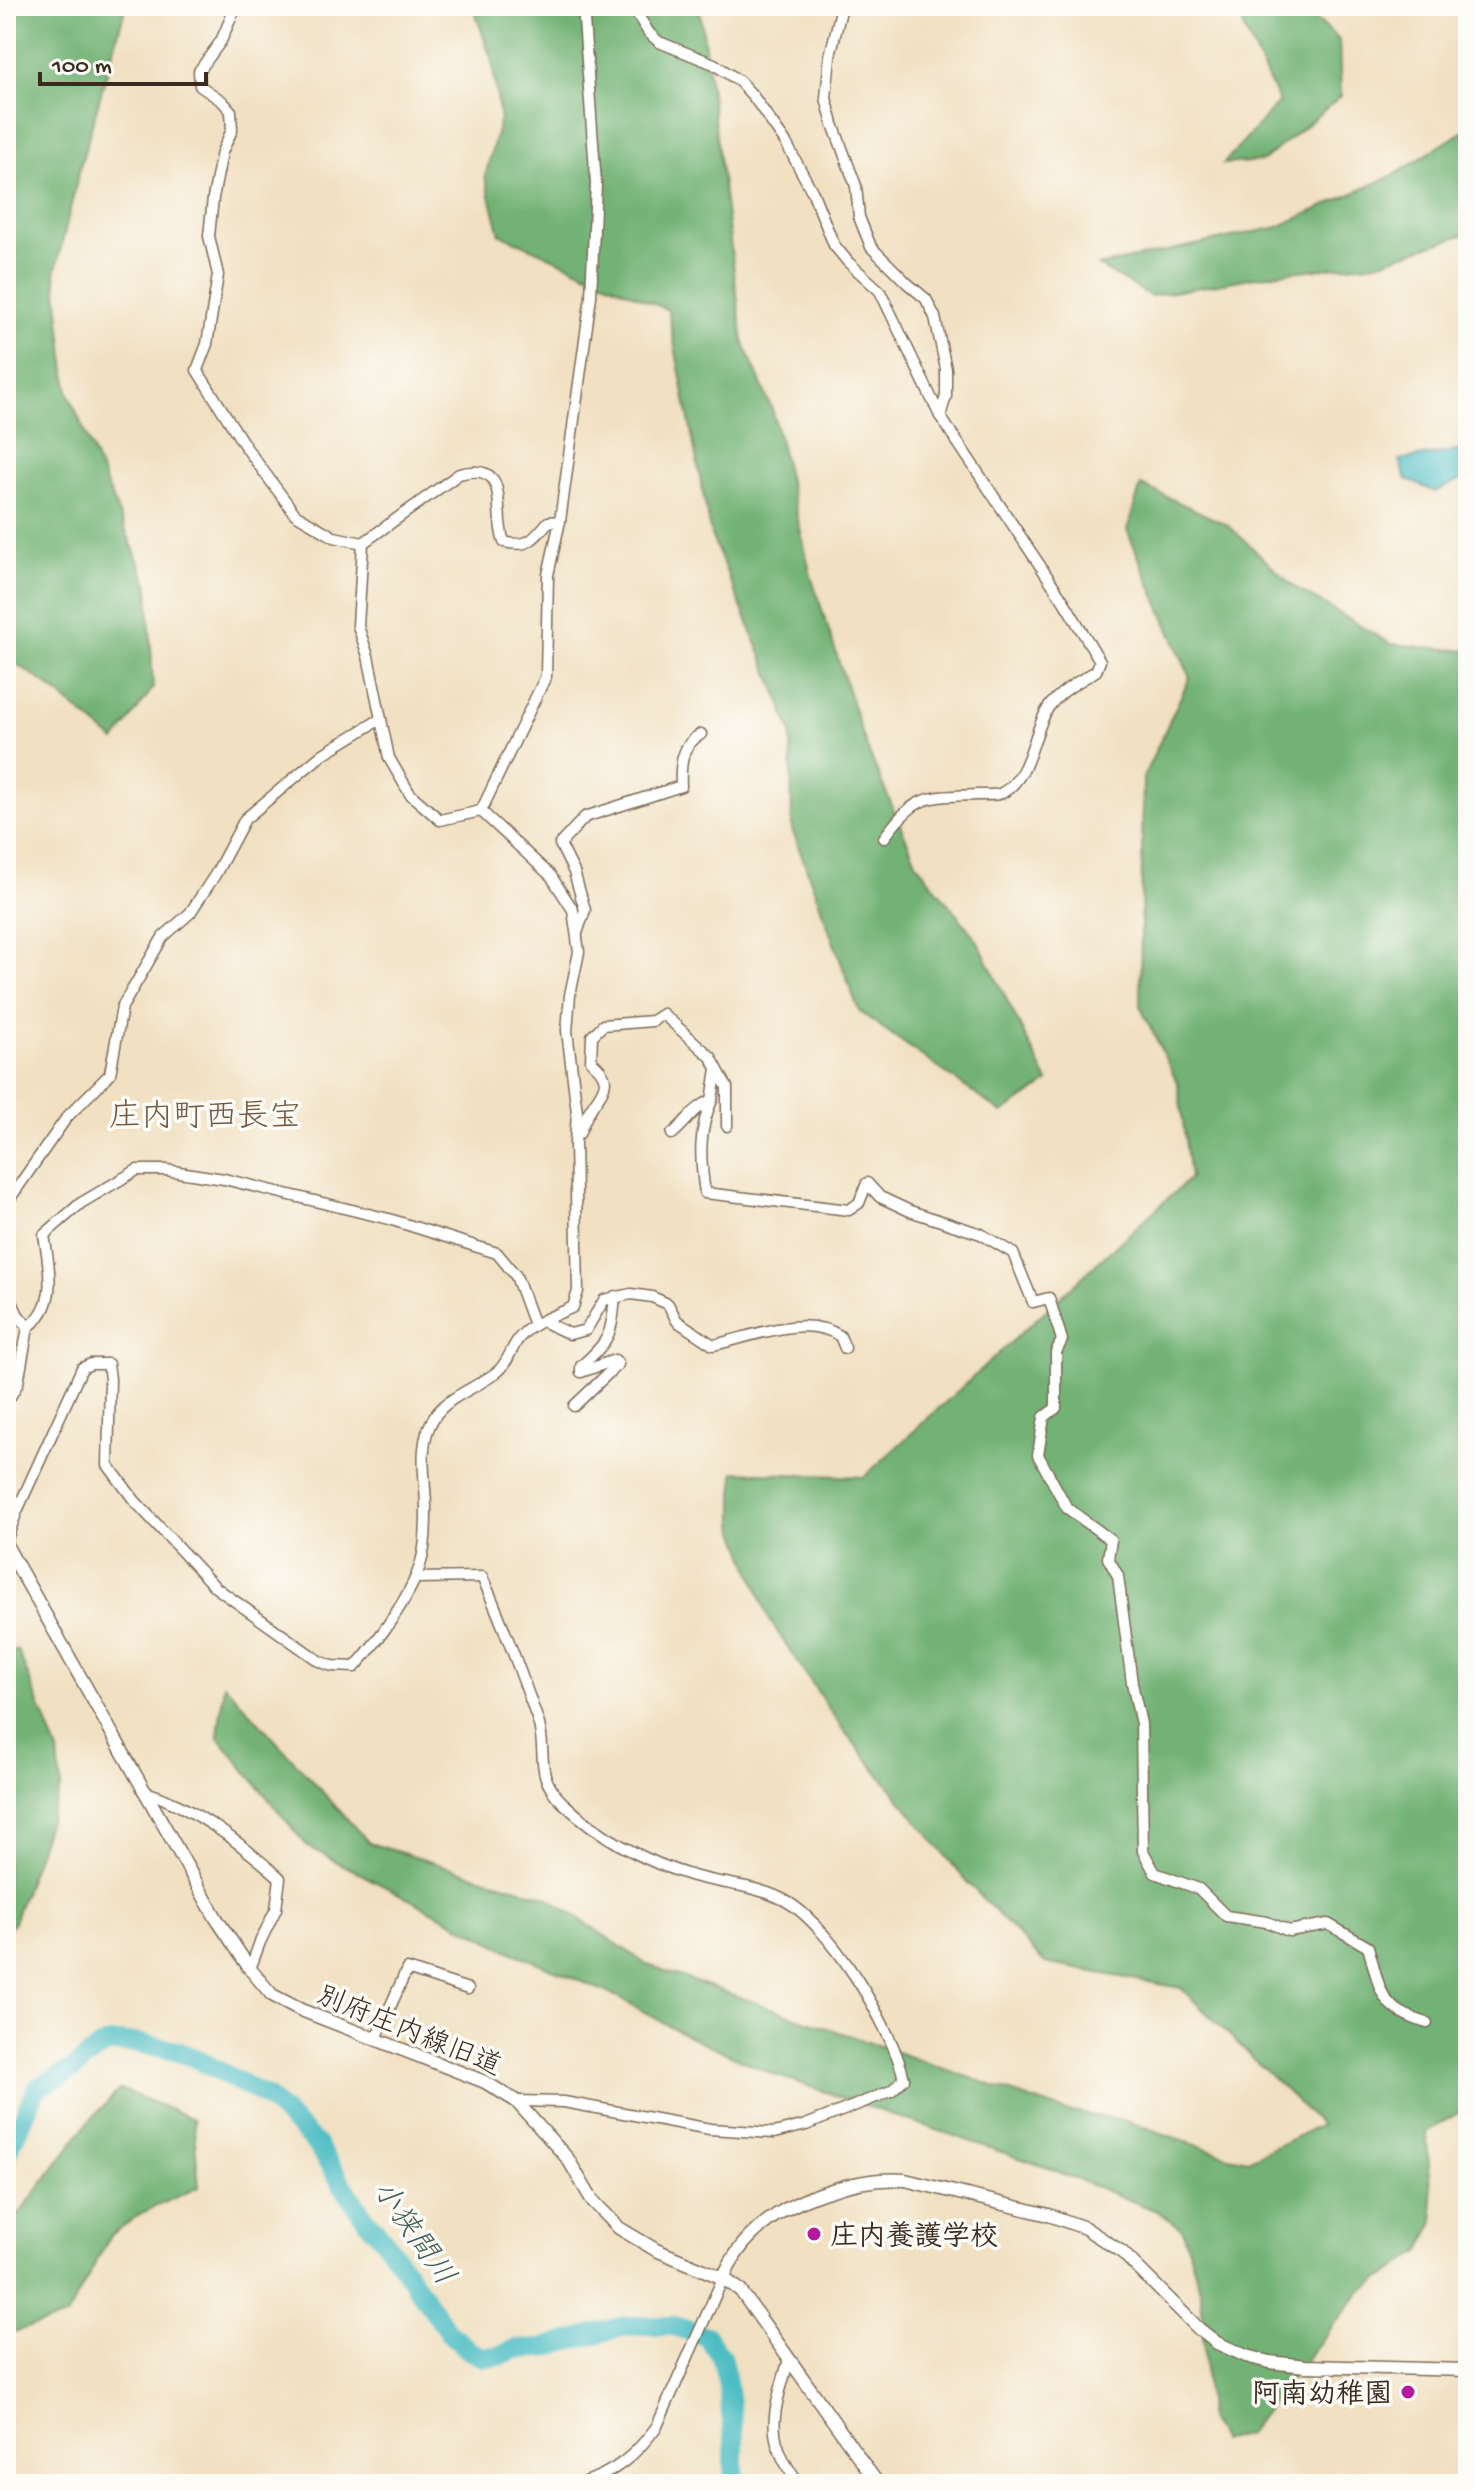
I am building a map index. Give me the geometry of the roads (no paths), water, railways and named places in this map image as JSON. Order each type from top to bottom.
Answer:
[{"type":"street","points":[[236,6],[221,41],[199,71],[200,86],[231,111],[232,130],[222,152],[213,198],[209,236],[218,275],[207,344],[197,370],[245,446],[295,514],[334,537],[363,543],[459,474],[475,469],[486,471],[495,480],[499,528],[504,542],[519,545],[535,539],[548,522],[560,521]]},
{"type":"street","points":[[481,811],[546,676],[548,575],[560,521],[592,280],[596,184],[583,6]]},
{"type":"street","points":[[632,6],[649,33],[659,42],[714,64],[739,81],[753,96],[786,143],[813,193],[834,245],[880,291],[889,305],[940,416],[1100,661],[1096,671],[1074,684],[1050,705],[1022,771],[1000,794],[930,797],[910,806],[884,838]]},
{"type":"street","points":[[842,6],[830,56],[826,98],[856,186],[859,217],[871,247],[926,299],[935,317],[946,369],[946,396],[940,416]]},
{"type":"street","points":[[363,543],[358,626],[368,656],[389,758],[410,794],[440,820],[481,811]]},
{"type":"street","points":[[6,1204],[67,1117],[110,1074],[122,1007],[163,937],[190,913],[245,819],[323,754],[379,720]]},
{"type":"street","points":[[577,935],[585,910],[574,872],[560,844],[585,817],[681,786],[680,763],[690,740],[701,734]]},
{"type":"street","points":[[6,1543],[17,1511],[82,1368],[91,1364],[108,1364],[108,1465],[215,1587],[304,1652],[332,1666],[355,1667],[373,1646],[416,1578],[423,1557],[426,1435],[435,1417],[458,1396],[499,1371],[519,1338],[538,1323],[573,1307],[578,1291],[577,1112],[567,1031],[570,995],[579,952],[573,910],[551,876],[481,811]]},
{"type":"street","points":[[575,1143],[606,1082],[600,1068],[591,1061],[592,1036],[603,1025],[652,1021],[663,1014],[711,1057],[727,1087],[727,1126]]},
{"type":"street","points":[[717,1069],[712,1100],[703,1119],[701,1164],[705,1193],[849,1210],[859,1203],[867,1183],[880,1197],[910,1211],[981,1234],[1013,1253],[1033,1302],[1049,1298],[1062,1340],[1056,1352],[1056,1408],[1044,1417],[1038,1455],[1067,1508],[1111,1540],[1108,1558],[1118,1576],[1132,1683],[1141,1724],[1143,1851],[1155,1873],[1199,1889],[1226,1916],[1267,1922],[1289,1931],[1328,1924],[1368,1947],[1385,2002],[1403,2016],[1427,2023]]},
{"type":"street","points":[[672,1134],[686,1122],[696,1107],[712,1100]]},
{"type":"street","points":[[6,1404],[18,1383],[28,1327],[40,1319],[50,1299],[44,1235],[81,1203],[137,1170],[150,1168],[278,1191],[389,1219],[497,1253],[516,1276],[538,1323],[570,1334],[586,1330],[604,1300],[631,1294],[652,1297],[668,1304],[677,1321],[713,1345],[788,1326],[813,1325],[840,1336],[846,1343],[845,1348]]},
{"type":"street","points":[[6,1289],[18,1315],[28,1327]]},
{"type":"street","points":[[574,1406],[618,1364],[615,1360],[581,1372],[581,1366],[597,1352],[611,1333],[615,1296]]},
{"type":"street","name":"別府庄内線旧道","points":[[6,1543],[216,1918],[250,1969],[272,1995],[301,2010],[485,2082],[516,2101],[568,2159],[592,2200],[619,2228],[656,2250],[723,2278],[746,2296],[878,2484]]},
{"type":"street","points":[[416,1578],[482,1577],[509,1636],[539,1722],[543,1772],[551,1789],[563,1802],[617,1844],[656,1863],[693,1876],[756,1889],[784,1899],[806,1916],[825,1935],[861,1987],[893,2044],[904,2079],[891,2091],[806,2125],[774,2133],[710,2129],[564,2102],[516,2101]]},
{"type":"street","points":[[143,1791],[195,1813],[280,1878],[276,1909],[250,1969]]},
{"type":"street","points":[[376,2039],[407,1969],[468,1989]]},
{"type":"street","points":[[580,2484],[615,2469],[633,2456],[649,2436],[737,2251],[755,2232],[788,2210],[850,2184],[880,2179],[905,2180],[1049,2215],[1085,2228],[1122,2252],[1199,2329],[1217,2343],[1246,2356],[1306,2366],[1468,2370]]},
{"type":"street","points":[[789,2359],[774,2416],[775,2442],[799,2484]]},
{"type":"water","points":[[1468,449],[1468,480],[1462,479],[1435,492],[1406,479],[1399,460]]},
{"type":"waterway","name":"小狭間川","points":[[6,2155],[37,2088],[75,2068],[100,2047],[111,2043],[137,2043],[193,2057],[267,2097],[317,2145],[361,2213],[384,2240],[449,2333],[470,2351],[483,2357],[499,2356],[516,2349],[543,2348],[625,2326],[674,2326],[706,2336],[721,2356],[727,2381],[734,2437],[734,2484]]},
{"type":"place","name":"庄内養護学校","points":[[814,2234]]},
{"type":"place","name":"阿南幼稚園","points":[[1408,2392]]},
{"type":"district","name":"庄内町西長宝","points":[[205,1114]]}]
